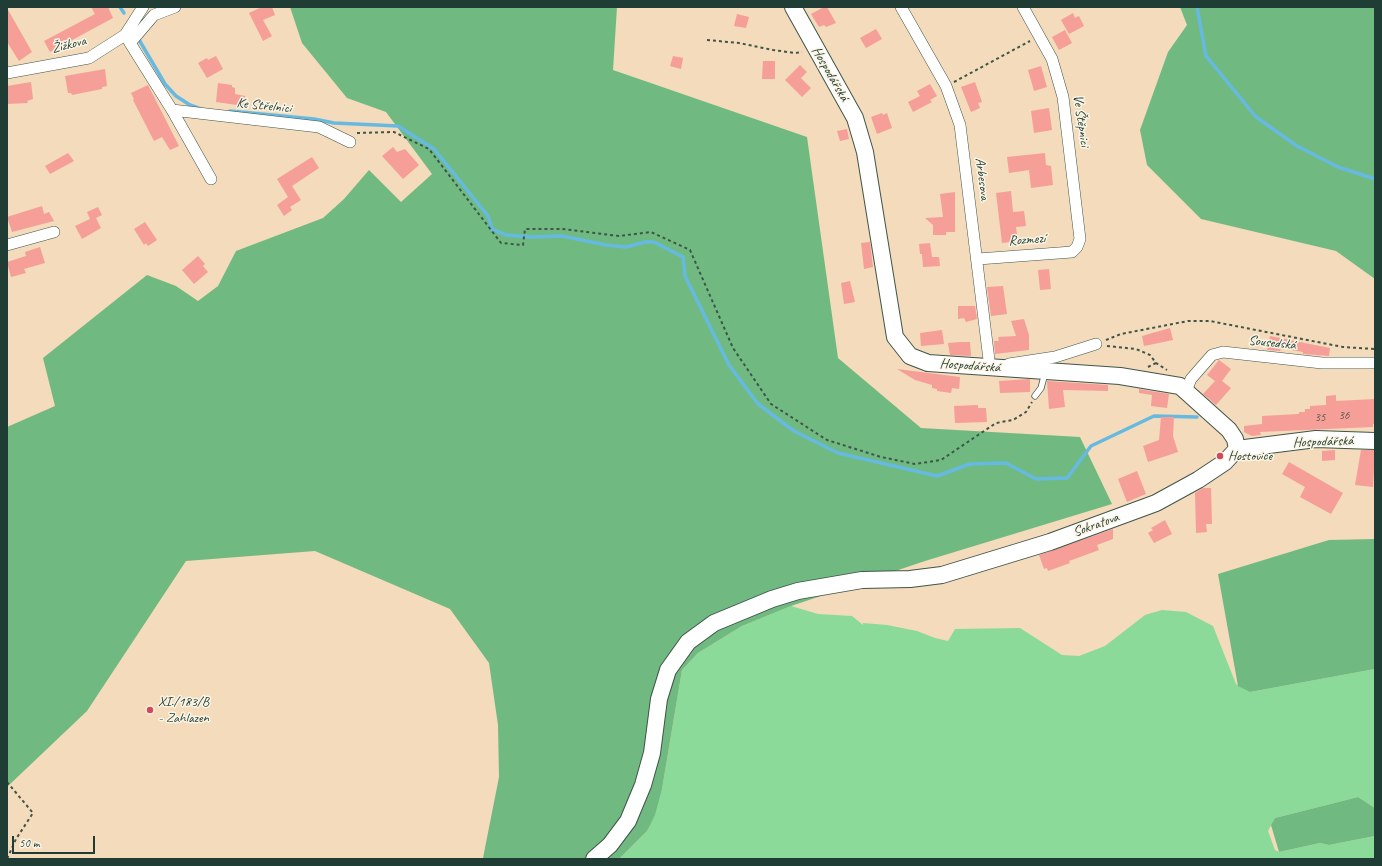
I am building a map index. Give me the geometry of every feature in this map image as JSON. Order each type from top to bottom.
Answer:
[{"type":"street","name":"Žižkova","points":[[7,73],[89,58],[127,39],[143,7]]},
{"type":"street","points":[[175,7],[154,16],[127,39],[172,110],[211,179]]},
{"type":"street","name":"Hospodářská","points":[[793,7],[855,118],[865,152],[895,337],[910,356],[928,363],[1120,376],[1180,386],[1189,385],[1229,430],[1235,439],[1237,449],[1316,439],[1375,441]]},
{"type":"street","name":"Arbesova","points":[[901,7],[946,86],[960,125],[992,368]]},
{"type":"street","name":"Ve Štěpnici","points":[[1023,7],[1052,59],[1063,97],[1080,239],[1077,248]]},
{"type":"street","name":"Ke Střelnici","points":[[172,110],[319,127],[353,138]]},
{"type":"street","points":[[7,245],[54,232]]},
{"type":"street","name":"Rozmezí","points":[[978,259],[1072,252],[1077,248]]},
{"type":"street","points":[[992,368],[1013,362],[1055,357],[1096,344]]},
{"type":"street","name":"Sousedská","points":[[1189,385],[1212,355],[1223,352],[1322,363],[1375,363]]},
{"type":"street","name":"Sokratova","points":[[594,859],[610,845],[628,821],[643,785],[652,753],[659,699],[668,670],[688,642],[714,623],[772,599],[798,591],[862,580],[910,579],[942,575],[1050,542],[1156,503],[1198,480],[1225,462],[1237,449]]},
{"type":"lane","points":[[1035,396],[1041,388],[1046,370]]},
{"type":"path","points":[[946,86],[1040,36]]},
{"type":"path","points":[[707,40],[739,43],[795,53],[816,50]]},
{"type":"path","points":[[353,138],[394,132],[429,149],[501,243],[523,245],[525,229],[563,229],[619,236],[651,232],[690,250],[733,348],[771,404],[827,440],[881,457],[915,464],[941,460],[996,422],[1013,420],[1026,412],[1035,396]]},
{"type":"path","points":[[1096,344],[1121,334],[1188,321],[1210,321],[1343,347],[1375,349]]},
{"type":"path","points":[[1096,344],[1115,348],[1136,349],[1150,355],[1156,363],[1189,385]]},
{"type":"path","points":[[7,782],[33,813],[16,839],[7,859]]},
{"type":"green space","points":[[290,7],[617,7],[613,70],[807,137],[838,358],[921,428],[1080,437],[1112,504],[925,561],[791,606],[742,626],[698,653],[682,670],[662,789],[655,815],[647,831],[619,859],[483,858],[499,777],[498,725],[489,663],[450,609],[315,551],[186,561],[87,711],[7,787],[7,427],[55,406],[43,358],[147,275],[176,286],[198,301],[218,286],[236,251],[323,218],[344,199],[369,170],[401,202],[432,174],[386,112],[347,98],[302,43]]},
{"type":"green space","points":[[1180,7],[1375,7],[1375,279],[1336,251],[1201,219],[1147,165],[1140,130],[1168,52],[1187,25]]},
{"type":"green space","points":[[1375,539],[1375,669],[1250,692],[1238,686],[1218,574],[1329,540]]},
{"type":"green space","points":[[791,606],[818,614],[852,616],[863,625],[863,623],[887,625],[917,631],[948,641],[955,629],[1020,628],[1062,655],[1079,656],[1105,646],[1145,615],[1162,610],[1186,612],[1213,626],[1236,684],[1250,692],[1375,669],[1375,808],[1358,797],[1275,818],[1268,831],[1275,850],[1279,852],[1320,843],[1329,845],[1375,836],[1375,859],[619,859],[647,831],[662,789],[682,670],[698,653],[742,626]]},
{"type":"green space","points":[[1358,797],[1375,808],[1375,836],[1329,845],[1320,843],[1279,852],[1271,825],[1275,818]]},
{"type":"building","points":[[91,7],[108,7],[113,18],[50,52],[44,41],[95,14]]},
{"type":"building","points":[[262,7],[272,7],[275,15],[263,20],[272,36],[263,41],[249,13]]},
{"type":"building","points":[[824,7],[827,7],[836,23],[826,27],[824,25],[819,27],[811,14]]},
{"type":"building","points":[[7,8],[32,52],[19,61],[7,42]]},
{"type":"building","points":[[1073,13],[1075,18],[1079,16],[1084,26],[1069,34],[1061,20]]},
{"type":"building","points":[[737,14],[749,17],[746,28],[734,26]]},
{"type":"building","points":[[876,29],[882,39],[866,48],[860,38]]},
{"type":"building","points":[[1065,30],[1072,43],[1059,50],[1052,37]]},
{"type":"building","points":[[216,56],[223,69],[207,78],[198,63],[207,58],[208,60]]},
{"type":"building","points":[[673,56],[683,58],[681,69],[670,66]]},
{"type":"building","points":[[763,61],[775,61],[775,79],[762,79]]},
{"type":"building","points":[[800,65],[807,72],[801,78],[811,88],[802,97],[785,80]]},
{"type":"building","points":[[1041,66],[1047,87],[1034,91],[1028,70]]},
{"type":"building","points":[[105,69],[107,86],[102,87],[102,89],[72,95],[71,93],[68,93],[65,76]]},
{"type":"building","points":[[31,82],[33,99],[27,101],[28,103],[7,104],[7,86]]},
{"type":"building","points":[[975,82],[982,102],[978,103],[980,108],[971,112],[961,87]]},
{"type":"building","points":[[218,83],[232,85],[232,87],[235,88],[235,94],[245,96],[244,106],[216,102]]},
{"type":"building","points":[[930,84],[937,96],[930,100],[932,102],[913,112],[908,102],[920,96],[917,91]]},
{"type":"building","points":[[148,85],[179,146],[170,150],[162,137],[154,141],[133,100],[134,99],[131,93]]},
{"type":"building","points":[[1049,108],[1052,130],[1034,133],[1031,111]]},
{"type":"building","points":[[882,113],[883,115],[887,113],[892,128],[877,134],[871,117]]},
{"type":"building","points":[[847,129],[849,139],[840,141],[837,131]]},
{"type":"building","points":[[393,147],[397,152],[405,149],[419,165],[403,179],[382,156]]},
{"type":"building","points":[[68,153],[74,161],[50,174],[45,166]]},
{"type":"building","points":[[1045,153],[1046,165],[1051,166],[1053,185],[1031,188],[1029,170],[1009,173],[1007,157]]},
{"type":"building","points":[[312,157],[319,168],[292,186],[301,200],[290,207],[292,210],[284,216],[277,205],[288,197],[277,179]]},
{"type":"building","points":[[1011,191],[1013,212],[1024,211],[1026,226],[1016,227],[1018,241],[1002,243],[996,193]]},
{"type":"building","points":[[955,192],[955,232],[946,232],[946,235],[933,235],[933,225],[925,218],[943,217],[940,194]]},
{"type":"building","points":[[42,206],[44,214],[49,212],[54,221],[12,232],[7,217]]},
{"type":"building","points":[[98,207],[102,215],[96,218],[101,228],[82,239],[75,226],[90,219],[87,212]]},
{"type":"building","points":[[145,222],[157,240],[148,246],[146,243],[144,245],[134,229]]},
{"type":"building","points":[[870,242],[873,267],[864,269],[861,243]]},
{"type":"building","points":[[930,243],[932,257],[939,257],[940,266],[923,267],[922,254],[920,254],[919,244]]},
{"type":"building","points":[[40,247],[45,263],[24,269],[26,273],[11,277],[7,262],[26,256],[25,252]]},
{"type":"building","points":[[198,256],[205,264],[203,266],[208,272],[194,284],[182,270]]},
{"type":"building","points":[[1049,269],[1051,289],[1040,290],[1038,270]]},
{"type":"building","points":[[850,281],[855,302],[844,304],[841,283]]},
{"type":"building","points":[[1003,286],[1007,314],[991,316],[987,287]]},
{"type":"building","points":[[958,306],[975,306],[977,319],[966,322],[964,318],[958,319]]},
{"type":"building","points":[[1024,319],[1029,335],[1029,350],[995,354],[994,341],[999,341],[998,337],[1016,336],[1011,321]]},
{"type":"building","points":[[1170,328],[1173,340],[1144,346],[1142,336]]},
{"type":"building","points":[[942,330],[944,344],[921,346],[920,333]]},
{"type":"building","points":[[1270,336],[1330,348],[1329,356],[1303,354],[1303,352],[1281,348],[1280,351],[1267,350]]},
{"type":"building","points":[[970,342],[971,356],[950,355],[948,343]]},
{"type":"building","points":[[1219,360],[1231,369],[1222,381],[1231,388],[1216,405],[1203,394],[1215,381],[1207,375]]},
{"type":"building","points":[[897,369],[960,377],[959,389],[952,388],[951,393],[937,391],[937,389],[932,388],[932,385],[915,380]]},
{"type":"building","points":[[1030,379],[1030,392],[1000,393],[999,381]]},
{"type":"building","points":[[1047,381],[1108,385],[1108,391],[1063,390],[1065,407],[1049,409]]},
{"type":"building","points":[[1139,389],[1169,394],[1167,408],[1151,406],[1152,395],[1139,393]]},
{"type":"building","points":[[1336,395],[1336,401],[1375,399],[1375,424],[1373,424],[1373,427],[1260,432],[1261,435],[1252,436],[1244,432],[1244,426],[1262,424],[1262,416],[1299,414],[1299,412],[1305,412],[1305,409],[1310,409],[1310,406],[1326,405],[1326,396]]},
{"type":"building","points":[[978,405],[978,408],[986,408],[987,422],[955,423],[954,406]]},
{"type":"building","points":[[1161,417],[1174,417],[1173,436],[1178,452],[1148,462],[1143,446],[1159,440]]},
{"type":"building","points":[[1335,450],[1335,460],[1322,461],[1322,451]]},
{"type":"building","points":[[1361,450],[1375,450],[1373,487],[1355,485]]},
{"type":"building","points":[[1289,462],[1343,493],[1331,514],[1300,497],[1305,487],[1282,474]]},
{"type":"building","points":[[1137,471],[1146,494],[1127,502],[1118,479]]},
{"type":"building","points":[[1203,488],[1211,488],[1212,524],[1206,524],[1207,532],[1196,533],[1195,493]]},
{"type":"building","points":[[1165,520],[1172,534],[1154,543],[1148,533],[1153,530],[1151,528]]},
{"type":"building","points":[[1113,529],[1113,539],[1097,545],[1099,550],[1069,561],[1070,563],[1048,571],[1047,568],[1044,569],[1039,555]]},
{"type":"waterway","points":[[120,7],[124,13]]},
{"type":"waterway","points":[[1197,7],[1206,56],[1256,117],[1297,146],[1338,167],[1375,179]]},
{"type":"waterway","points":[[138,38],[165,84],[176,96],[190,105],[201,109]]},
{"type":"waterway","points":[[230,111],[314,119],[334,123],[398,126],[434,149],[488,216],[492,229],[506,235],[531,237],[562,236],[606,245],[626,247],[645,242],[654,242],[683,257],[685,276],[729,365],[758,404],[794,431],[838,453],[937,476],[970,464],[1006,463],[1036,479],[1067,478],[1091,446],[1154,416],[1197,417]]},
{"type":"place","name":"Hostovice","points":[[1220,456]]},
{"type":"place","name":"XI./183/B - Zahlazen","points":[[150,710]]}]
